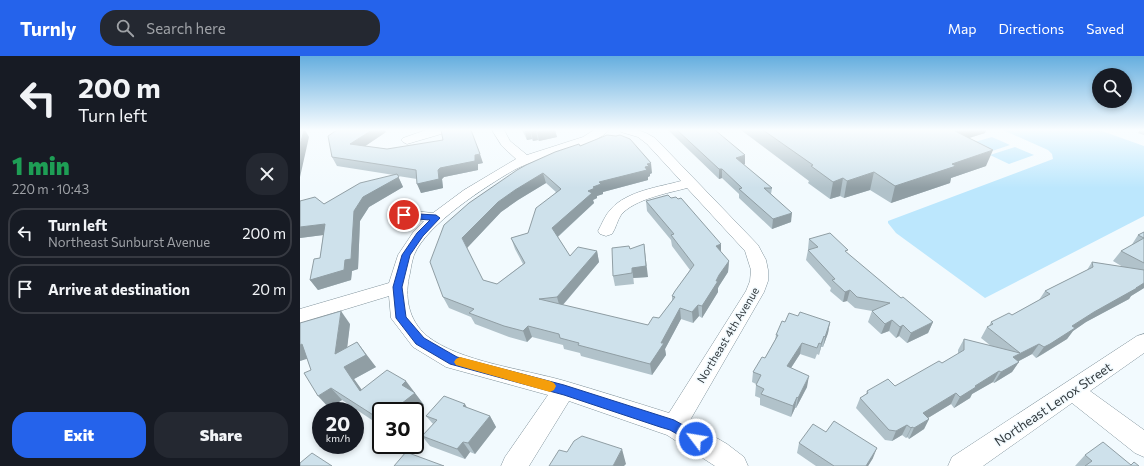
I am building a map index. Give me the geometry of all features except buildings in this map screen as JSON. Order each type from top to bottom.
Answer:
[{"type":"street","points":[[511,149],[525,160]]},
{"type":"street","points":[[557,149],[525,160],[510,167],[469,193],[436,218],[420,234],[406,255],[397,287],[401,318],[420,341],[454,361],[564,390],[674,426],[718,452],[735,466]]},
{"type":"street","name":"Northeast 4th Avenue","points":[[659,149],[752,249],[759,263],[760,272],[759,283],[755,292],[674,426]]},
{"type":"street","points":[[606,231],[616,211],[627,203],[652,193],[691,182]]},
{"type":"street","points":[[404,215],[436,218]]},
{"type":"street","points":[[300,316],[397,287]]},
{"type":"street","name":"Northeast Lenox Street","points":[[961,466],[1144,342]]},
{"type":"street","points":[[514,466],[564,390]]},
{"type":"street","points":[[1073,391],[1144,445]]},
{"type":"shaded area","points":[[978,149],[998,149],[986,153]]},
{"type":"shaded area","points":[[1008,149],[1020,149],[1034,155],[1009,164],[990,155]]},
{"type":"shaded area","points":[[1046,149],[1144,149],[1144,216],[985,298],[896,233],[888,223],[888,221],[1053,159],[1052,154]]},
{"type":"slow traffic","points":[[460,362],[550,386]]},
{"type":"route","points":[[404,215],[436,218],[420,234],[406,255],[397,287],[401,318],[420,341],[454,361],[564,390],[674,426],[696,439]]}]
